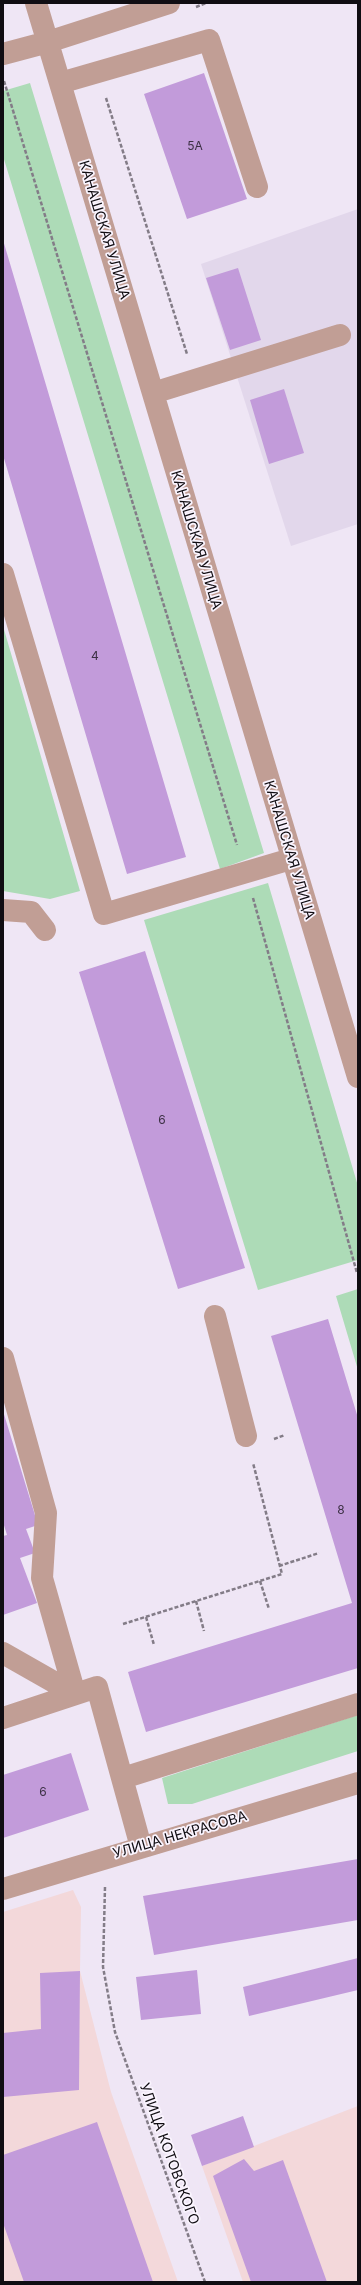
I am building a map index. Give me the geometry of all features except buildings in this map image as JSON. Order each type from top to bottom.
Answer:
[{"type":"street","name":"КАНАШСКАЯ УЛИЦА","points":[[36,3],[291,859],[358,1077]]},
{"type":"street","points":[[3,54],[48,42],[169,3]]},
{"type":"street","points":[[60,82],[209,40],[257,187]]},
{"type":"street","points":[[153,393],[340,335]]},
{"type":"street","points":[[3,574],[104,914],[291,859]]},
{"type":"street","points":[[3,910],[31,912],[45,930]]},
{"type":"street","points":[[215,1316],[246,1436]]},
{"type":"street","points":[[3,1358],[46,1513],[42,1578],[75,1694]]},
{"type":"street","points":[[3,1653],[75,1694]]},
{"type":"street","points":[[3,1718],[97,1687],[141,1847]]},
{"type":"street","points":[[123,1778],[358,1704]]},
{"type":"street","name":"УЛИЦА НЕКРАСОВА","points":[[3,1889],[358,1783]]},
{"type":"path","points":[[98,71],[195,380]]},
{"type":"path","points":[[3,79],[246,873],[357,1273]]},
{"type":"path","points":[[123,1624],[282,1574],[246,1436]]},
{"type":"path","points":[[280,1566],[319,1553]]},
{"type":"path","points":[[260,1581],[269,1609]]},
{"type":"path","points":[[196,1601],[204,1631]]},
{"type":"path","points":[[146,1617],[154,1645]]},
{"type":"path","name":"УЛИЦА КОТОВСКОГО","points":[[105,1883],[103,1967],[115,2032],[205,2282]]},
{"type":"shaded area","points":[[358,209],[358,524],[291,546],[201,264]]},
{"type":"shaded area","points":[[73,1890],[81,1907],[80,1971],[111,2092],[178,2282],[3,2282],[3,1912]]},
{"type":"shaded area","points":[[358,2106],[358,2282],[243,2282],[202,2166]]},
{"type":"green space","points":[[30,83],[264,853],[220,869],[3,156],[3,91]]},
{"type":"green space","points":[[3,626],[80,891],[50,899],[3,891]]},
{"type":"green space","points":[[268,883],[358,1186],[358,1260],[258,1290],[144,920]]},
{"type":"green space","points":[[358,1289],[358,1370],[336,1296]]},
{"type":"green space","points":[[358,1715],[358,1751],[192,1804],[168,1804],[162,1778]]}]
